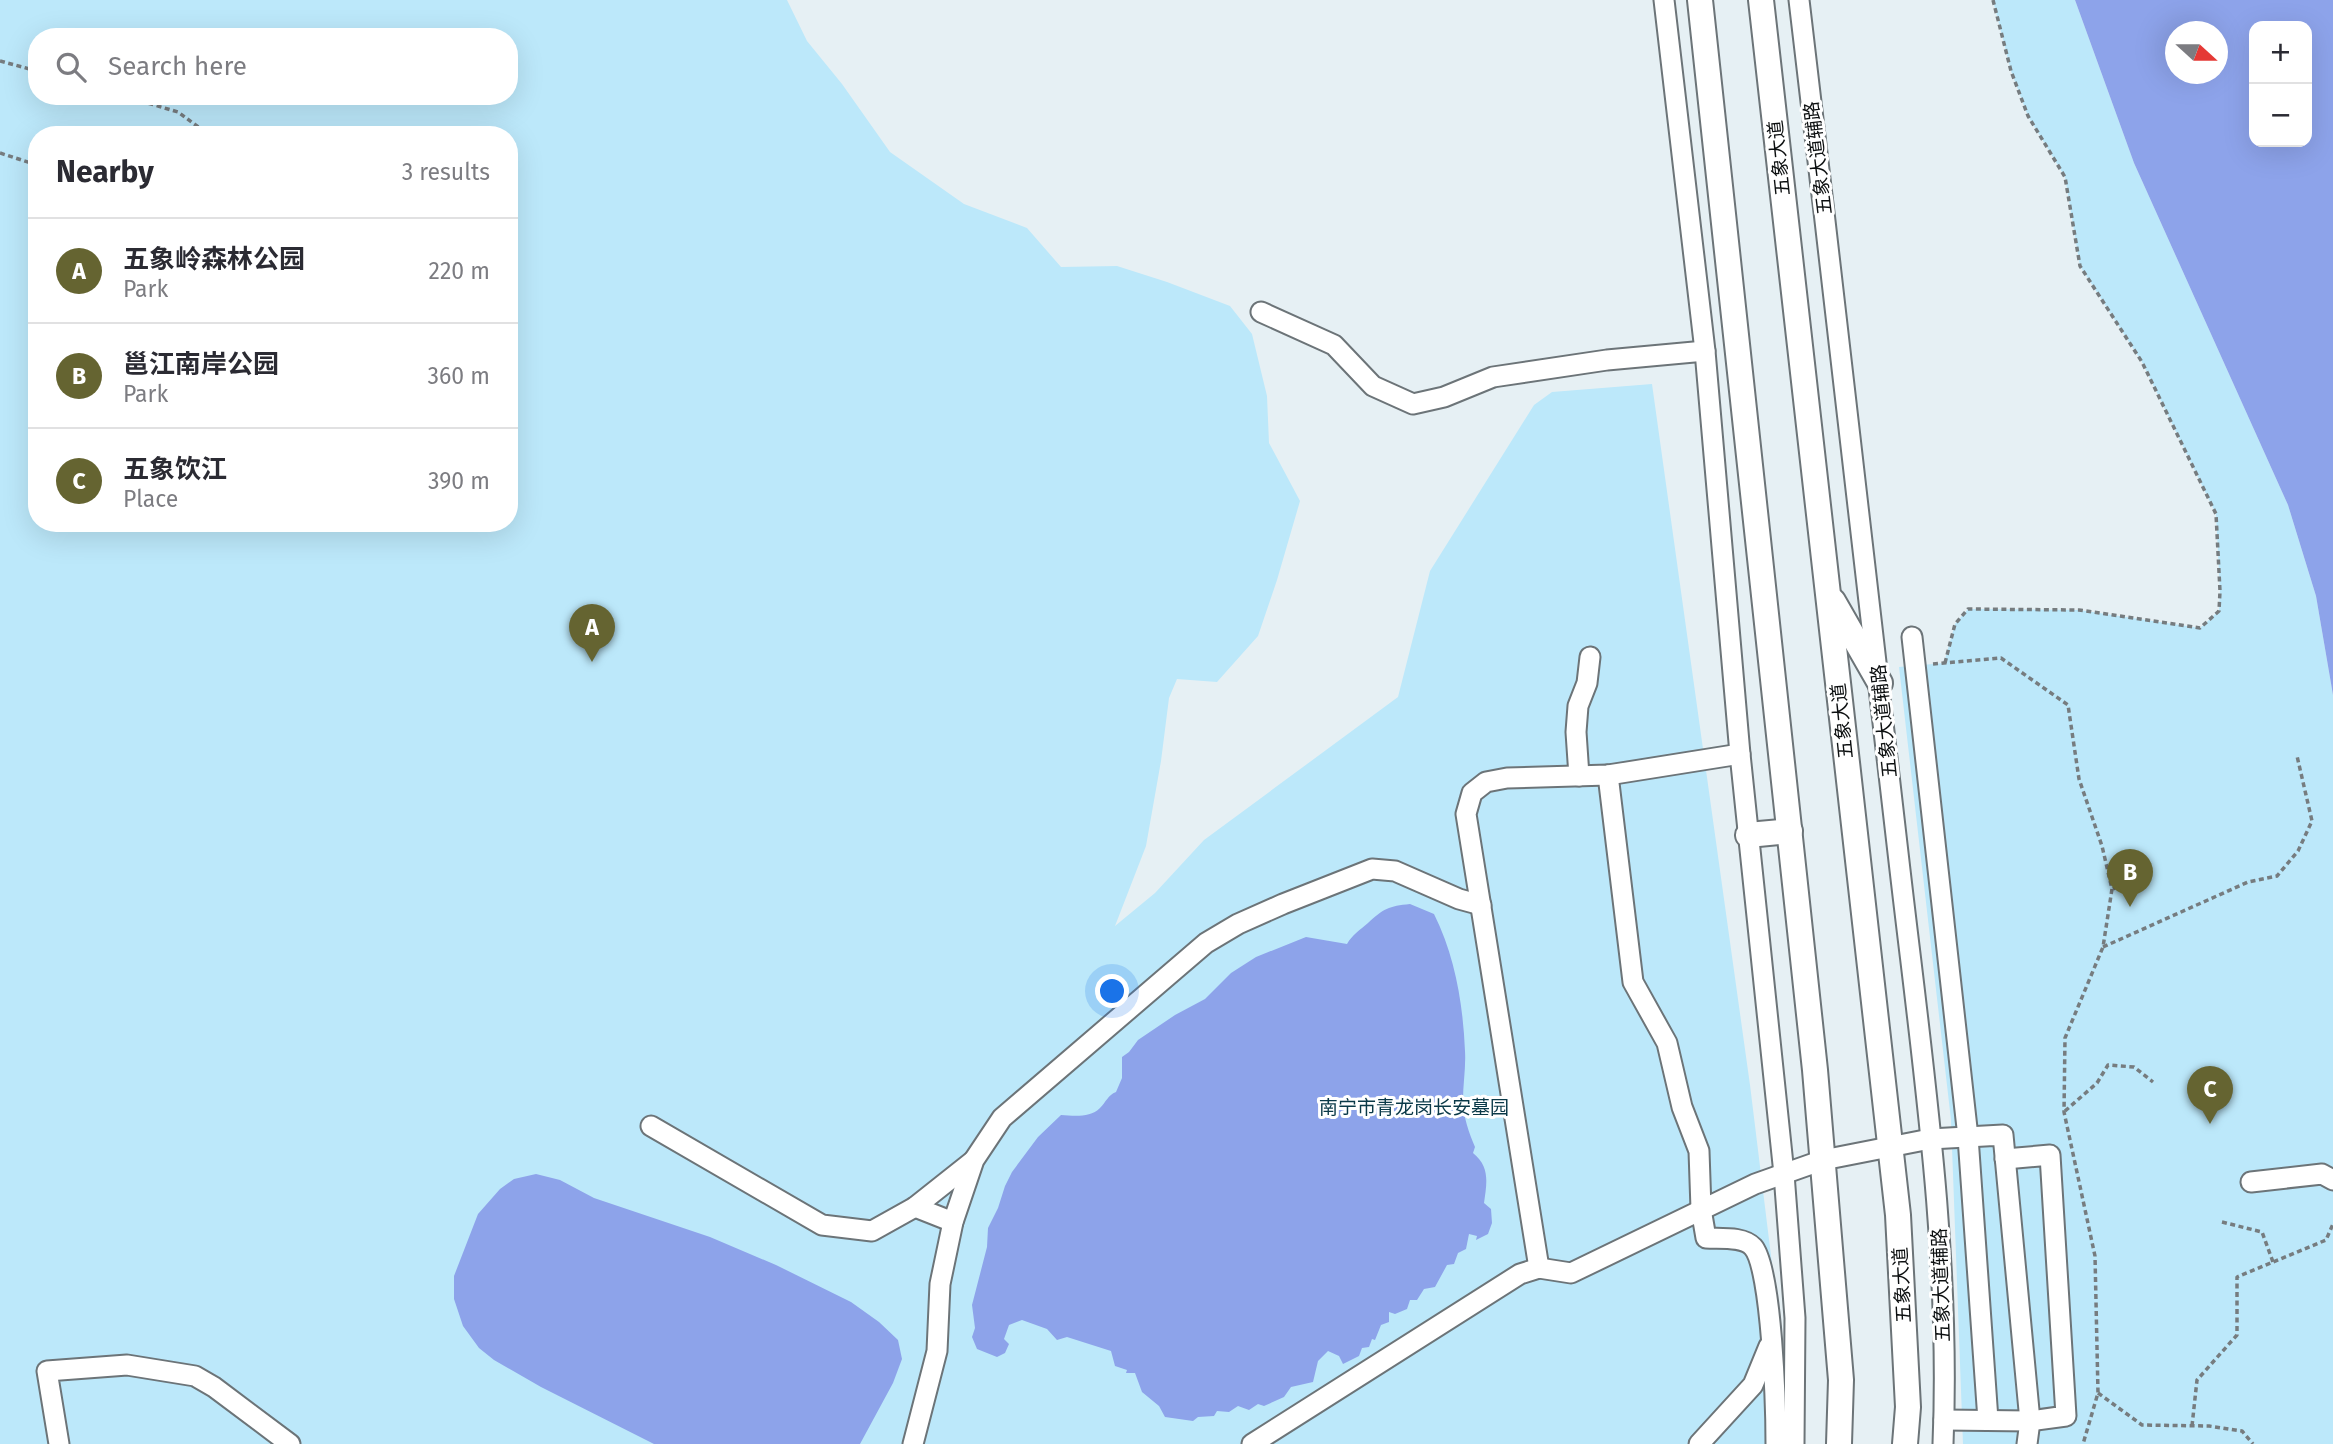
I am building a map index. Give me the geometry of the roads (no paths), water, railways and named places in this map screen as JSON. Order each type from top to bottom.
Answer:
[{"type":"main road","points":[[1700,0],[1823,1160],[1841,1380],[1839,1444]]},
{"type":"main road","name":"五象大道","points":[[1761,0],[1898,1215],[1908,1407],[1905,1444]]},
{"type":"main road","points":[[1828,593],[1880,683]]},
{"type":"main road","points":[[1748,835],[1790,831]]},
{"type":"street","points":[[1664,0],[1705,351],[1740,754],[1784,1174],[1795,1318],[1794,1444]]},
{"type":"street","name":"五象大道辅路","points":[[1799,0],[1880,683],[1938,1211],[1943,1444]]},
{"type":"street","points":[[1261,312],[1334,345],[1373,386],[1413,404],[1444,397],[1493,377],[1608,360],[1705,351]]},
{"type":"street","points":[[1912,636],[1968,1137],[1988,1420]]},
{"type":"street","points":[[1579,776],[1576,732],[1578,706],[1587,682],[1590,657]]},
{"type":"street","points":[[1539,1268],[1466,814],[1472,793],[1486,782],[1507,778],[1608,775],[1740,754]]},
{"type":"street","points":[[1608,775],[1633,982],[1667,1043],[1682,1107],[1699,1151],[1701,1209],[1706,1238],[1738,1240],[1753,1247],[1761,1264],[1772,1339],[1776,1444]]},
{"type":"street","points":[[913,1444],[937,1351],[940,1284],[953,1222],[974,1160],[1002,1118],[1206,943],[1238,924],[1372,869],[1395,871],[1459,899],[1481,905]]},
{"type":"street","points":[[651,1126],[822,1224],[872,1231],[915,1207],[974,1160]]},
{"type":"street","points":[[1252,1444],[1520,1274],[1539,1268],[1571,1273],[1755,1184],[1823,1160],[1930,1139],[2003,1135],[2030,1420],[2027,1444]]},
{"type":"street","points":[[1944,1420],[2030,1420],[2066,1416],[2050,1155],[2006,1159]]},
{"type":"street","points":[[2251,1182],[2322,1174],[2333,1180]]},
{"type":"street","points":[[915,1207],[953,1222]]},
{"type":"street","points":[[1699,1444],[1753,1385],[1772,1339]]},
{"type":"street","points":[[59,1444],[47,1371],[127,1365],[195,1376],[215,1387],[290,1444]]},
{"type":"water","points":[[2075,0],[2333,0],[2333,695],[2316,596],[2288,505],[2134,163]]},
{"type":"water","points":[[1410,904],[1434,914],[1457,981],[1465,1051],[1463,1106],[1475,1147],[1473,1153],[1485,1169],[1484,1203],[1491,1209],[1492,1223],[1488,1234],[1476,1240],[1477,1236],[1469,1234],[1466,1249],[1458,1253],[1454,1264],[1447,1265],[1435,1287],[1424,1289],[1417,1300],[1410,1300],[1407,1309],[1395,1314],[1389,1312],[1389,1322],[1381,1325],[1375,1340],[1372,1339],[1369,1347],[1362,1348],[1359,1356],[1343,1364],[1339,1356],[1328,1351],[1318,1361],[1313,1382],[1291,1387],[1284,1397],[1264,1406],[1258,1404],[1249,1410],[1238,1406],[1229,1412],[1217,1411],[1214,1416],[1198,1417],[1193,1421],[1165,1417],[1159,1406],[1142,1392],[1135,1373],[1126,1373],[1127,1370],[1115,1366],[1111,1351],[1067,1337],[1057,1340],[1047,1329],[1022,1320],[1009,1325],[1004,1339],[1009,1344],[1005,1353],[997,1357],[977,1349],[972,1337],[975,1328],[972,1305],[987,1247],[988,1228],[1012,1172],[1038,1137],[1061,1115],[1087,1115],[1100,1108],[1116,1092],[1122,1078],[1122,1057],[1138,1040],[1205,999],[1231,973],[1256,957],[1306,937],[1347,944],[1382,911]]},
{"type":"water","points":[[536,1174],[560,1180],[594,1198],[710,1237],[776,1265],[851,1302],[879,1322],[898,1340],[902,1359],[893,1383],[860,1444],[654,1444],[541,1387],[494,1360],[479,1348],[463,1326],[454,1299],[454,1276],[478,1214],[500,1189],[514,1179]]},
{"type":"place","name":"五象岭森林公园","points":[[592,662]]},
{"type":"place","name":"邕江南岸公园","points":[[2130,907]]},
{"type":"place","name":"五象饮江","points":[[2210,1124]]},
{"type":"park label","name":"南宁市青龙岗长安墓园","points":[[1414,1107]]}]
